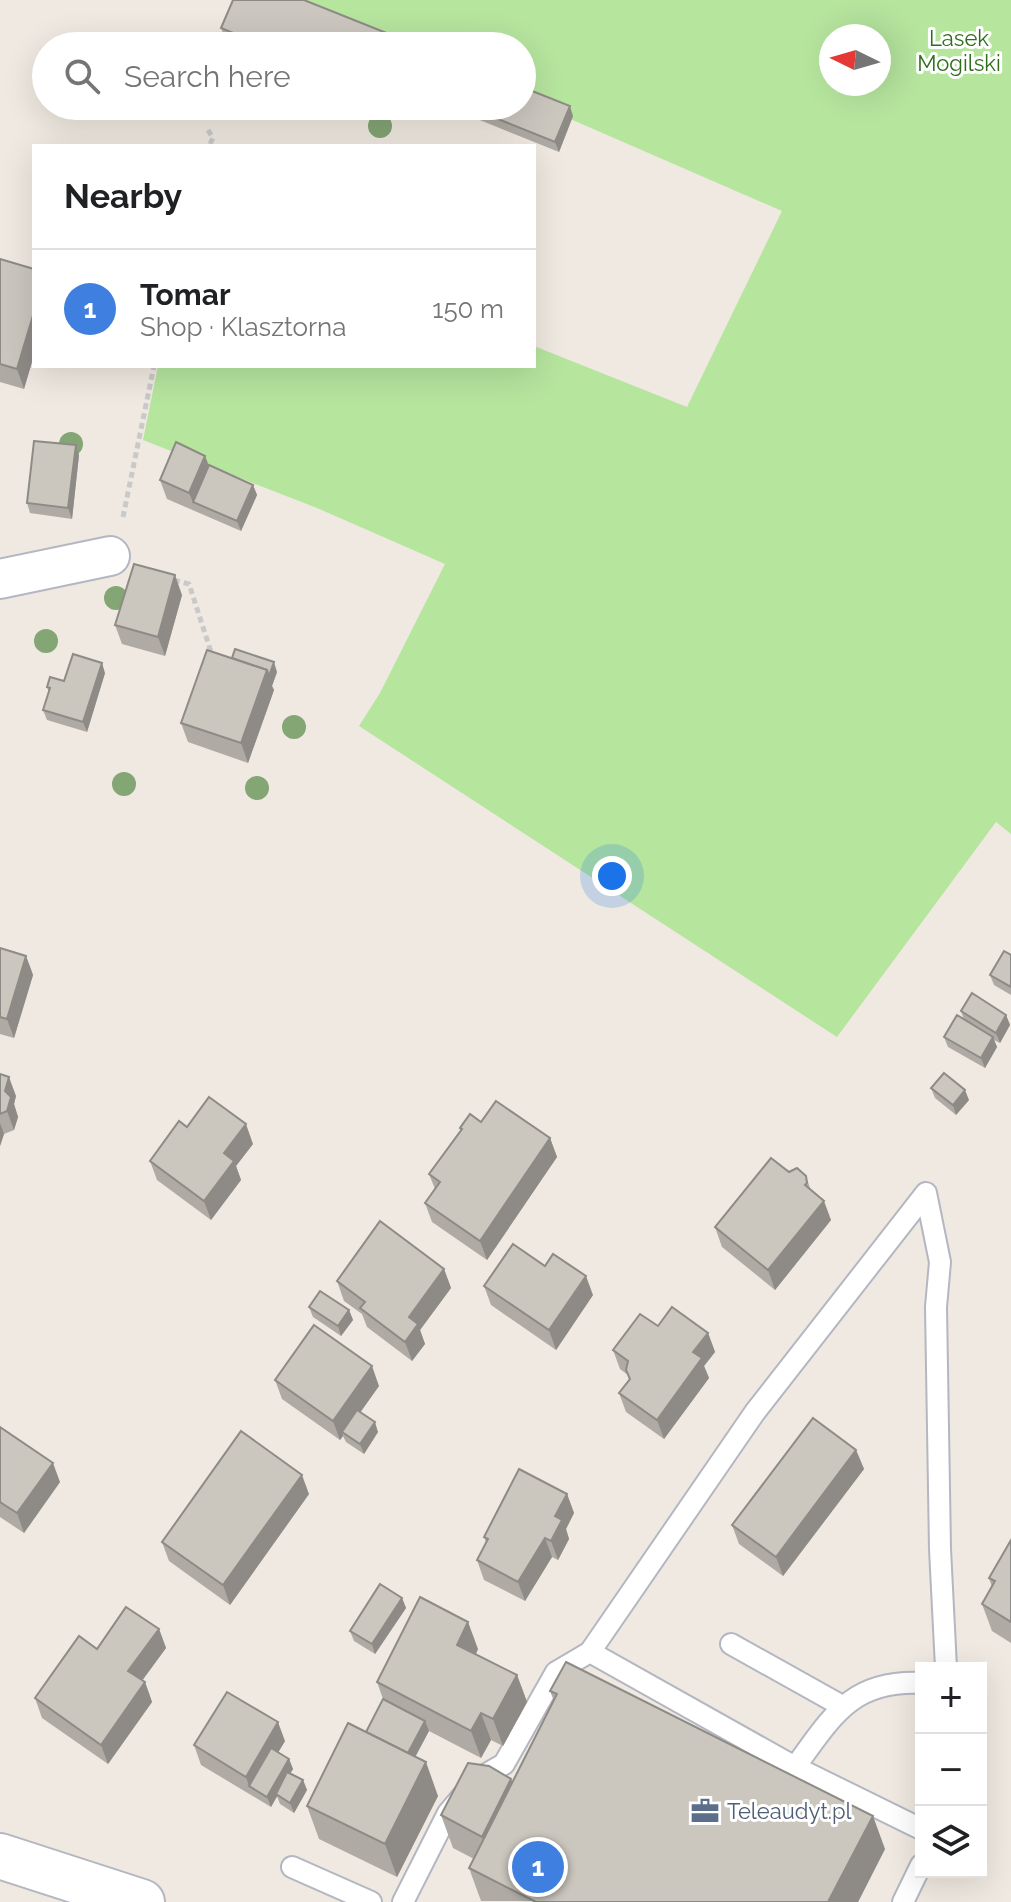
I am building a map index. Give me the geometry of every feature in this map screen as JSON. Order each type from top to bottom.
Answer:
[{"type":"street","points":[[0,579],[112,541]]},
{"type":"street","points":[[0,1856],[142,1902]]},
{"type":"lane","points":[[403,1902],[448,1813],[476,1780],[504,1764],[556,1672],[590,1652],[755,1412],[926,1193],[940,1262],[936,1322],[940,1549],[946,1662]]},
{"type":"lane","points":[[731,1644],[842,1706]]},
{"type":"lane","points":[[590,1652],[795,1767],[915,1826]]},
{"type":"lane","points":[[795,1767],[842,1706],[874,1687],[915,1683]]},
{"type":"lane","points":[[292,1867],[371,1902]]},
{"type":"lane","points":[[903,1902],[915,1877]]},
{"type":"path","points":[[208,130],[213,138],[210,144]]},
{"type":"path","points":[[154,368],[123,520],[112,541],[137,570],[189,584],[214,659]]},
{"type":"green space","name":"Lasek Mogilski","points":[[294,0],[1011,0],[1011,834],[996,822],[837,1037],[359,726],[380,693],[445,564],[317,508],[143,440],[158,368],[536,368],[536,347],[687,407],[782,211],[536,104],[536,32],[368,32]]},
{"type":"building","points":[[233,0],[304,0],[384,32],[231,32],[221,28]]},
{"type":"building","points":[[536,93],[570,106],[555,142],[501,120],[536,120]]},
{"type":"building","points":[[0,259],[32,268],[32,319],[17,369],[0,364]]},
{"type":"building","points":[[34,441],[76,445],[68,508],[27,503]]},
{"type":"building","points":[[176,442],[205,456],[189,493],[160,480]]},
{"type":"building","points":[[209,465],[253,485],[237,521],[193,502]]},
{"type":"building","points":[[134,564],[175,575],[158,637],[115,625]]},
{"type":"building","points":[[235,649],[274,662],[269,676],[267,670],[232,658]]},
{"type":"building","points":[[207,650],[267,670],[241,743],[181,723]]},
{"type":"building","points":[[73,654],[102,663],[83,722],[43,710],[50,677],[64,681]]},
{"type":"building","points":[[0,948],[26,956],[7,1019],[0,1017]]},
{"type":"building","points":[[1004,951],[1011,955],[1011,987],[990,975]]},
{"type":"building","points":[[972,993],[1006,1015],[996,1033],[961,1011]]},
{"type":"building","points":[[957,1015],[993,1037],[981,1058],[944,1037]]},
{"type":"building","points":[[944,1073],[965,1090],[953,1105],[931,1088]]},
{"type":"building","points":[[0,1074],[9,1077],[5,1091],[11,1097],[7,1111],[0,1114]]},
{"type":"building","points":[[209,1097],[246,1124],[224,1153],[234,1161],[204,1201],[150,1161],[179,1121],[187,1127]]},
{"type":"building","points":[[496,1101],[550,1138],[480,1241],[425,1203],[440,1182],[429,1174],[460,1128],[470,1114],[481,1122]]},
{"type":"building","points":[[771,1158],[789,1172],[797,1168],[806,1176],[805,1185],[824,1201],[768,1270],[715,1227]]},
{"type":"building","points":[[380,1221],[444,1269],[409,1317],[418,1324],[405,1342],[360,1308],[365,1302],[337,1281]]},
{"type":"building","points":[[513,1244],[545,1266],[553,1254],[586,1276],[549,1330],[484,1286]]},
{"type":"building","points":[[320,1291],[349,1310],[338,1326],[309,1307]]},
{"type":"building","points":[[672,1307],[708,1333],[693,1352],[702,1358],[657,1420],[619,1393],[630,1379],[626,1370],[628,1361],[613,1350],[640,1314],[658,1326]]},
{"type":"building","points":[[314,1325],[372,1366],[333,1421],[275,1380]]},
{"type":"building","points":[[357,1410],[375,1422],[360,1444],[342,1432]]},
{"type":"building","points":[[813,1418],[856,1450],[776,1557],[732,1525]]},
{"type":"building","points":[[0,1427],[53,1463],[17,1513],[0,1502]]},
{"type":"building","points":[[241,1431],[302,1475],[223,1585],[162,1542]]},
{"type":"building","points":[[519,1469],[567,1494],[555,1516],[562,1520],[551,1541],[545,1538],[518,1582],[477,1560],[488,1539],[484,1537]]},
{"type":"building","points":[[1011,1540],[1011,1622],[982,1604],[995,1581],[989,1578]]},
{"type":"building","points":[[380,1584],[402,1598],[372,1644],[350,1631]]},
{"type":"building","points":[[420,1597],[468,1622],[457,1645],[517,1675],[493,1719],[481,1713],[471,1731],[377,1682]]},
{"type":"building","points":[[126,1607],[159,1629],[128,1671],[145,1682],[101,1745],[35,1698],[79,1636],[97,1649]]},
{"type":"building","points":[[566,1662],[873,1816],[828,1902],[536,1902],[469,1868],[557,1694],[550,1691]]},
{"type":"building","points":[[227,1692],[278,1722],[246,1777],[194,1745]]},
{"type":"building","points":[[383,1699],[425,1721],[408,1753],[366,1732]]},
{"type":"building","points":[[348,1723],[426,1762],[385,1844],[307,1806]]},
{"type":"building","points":[[271,1748],[289,1759],[267,1797],[249,1786]]},
{"type":"building","points":[[468,1763],[489,1766],[511,1779],[482,1837],[441,1815]]},
{"type":"building","points":[[287,1772],[303,1780],[290,1803],[276,1794]]},
{"type":"place","name":"Teleaudyt.pl","points":[[705,1811]]},
{"type":"place","name":"Tomar","points":[[538,1867]]}]
